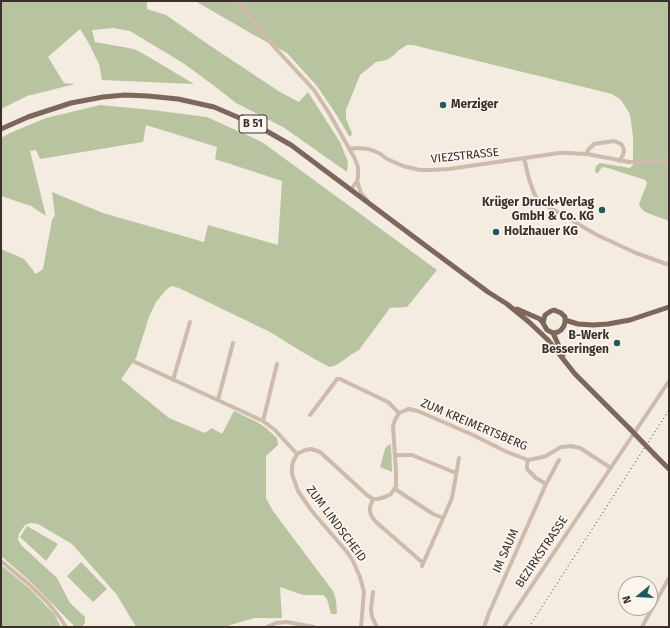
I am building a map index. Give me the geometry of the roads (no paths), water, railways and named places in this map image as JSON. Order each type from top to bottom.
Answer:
[{"type":"main road","name":"B 51","points":[[1,129],[28,117],[71,103],[103,97],[125,95],[178,99],[214,107],[256,125],[291,145],[488,292],[507,304],[529,322],[543,334],[571,370],[669,468]]},
{"type":"main road","name":"B 51","points":[[507,304],[540,319],[543,323]]},
{"type":"main road","points":[[564,326],[619,322],[640,317],[669,306]]},
{"type":"main road","points":[[551,311],[558,311],[563,315],[565,320],[564,326],[561,330],[556,332],[547,330],[543,323],[545,315],[551,311]]},
{"type":"main road","name":"B 51","points":[[524,312],[542,316],[545,315]]},
{"type":"main road","points":[[565,320],[578,324]]},
{"type":"main road","name":"B 51","points":[[556,332],[560,347],[571,370]]},
{"type":"street","points":[[237,1],[268,39],[314,90],[330,113],[358,167],[357,181],[351,190]]},
{"type":"street","points":[[587,154],[588,150],[594,144],[614,140],[621,144],[624,150],[619,161]]},
{"type":"street","name":"VIEZSTRASSE","points":[[349,149],[356,148],[374,150],[395,163],[420,170],[449,169],[559,153],[587,154],[619,161],[642,162],[669,160]]},
{"type":"street","points":[[524,158],[534,193],[537,198],[547,206],[597,235],[636,253],[669,265]]},
{"type":"street","points":[[357,181],[361,193],[374,208]]},
{"type":"street","points":[[173,380],[190,322]]},
{"type":"street","points":[[218,400],[233,343]]},
{"type":"street","points":[[135,362],[263,421],[275,430],[297,454],[311,449],[320,452],[361,490],[373,498],[378,499],[391,494],[395,489],[397,480],[393,426],[399,414],[388,402],[340,379],[337,379],[310,415]]},
{"type":"street","points":[[263,421],[277,364]]},
{"type":"street","name":"BEZIRKSTRASSE","points":[[504,627],[669,381]]},
{"type":"street","name":"ZUM KREIMERTSBERG","points":[[399,414],[410,409],[418,411],[473,435],[507,452],[528,460],[538,458],[561,447],[571,446],[580,448],[611,468]]},
{"type":"street","name":"ZUM LINDSCHEID","points":[[297,454],[292,467],[294,481],[298,491],[311,510],[347,552],[360,577],[364,592],[361,627]]},
{"type":"street","points":[[395,455],[412,455],[456,473]]},
{"type":"street","points":[[373,498],[370,507],[372,517],[423,564],[452,498],[459,458]]},
{"type":"street","points":[[528,460],[527,469],[546,484]]},
{"type":"street","name":"IM SAUM","points":[[484,627],[546,484],[559,460]]},
{"type":"street","points":[[395,489],[433,514],[443,518]]},
{"type":"street","points":[[1,561],[31,586],[48,603],[66,627]]},
{"type":"street","points":[[642,627],[669,578]]},
{"type":"street","points":[[372,592],[372,618],[377,627]]},
{"type":"street","points":[[267,627],[283,622],[291,622],[301,626],[314,627]]},
{"type":"railway","points":[[529,627],[669,410]]},
{"type":"place","name":"Merziger","points":[[443,105]]},
{"type":"place","name":"Krüger Druck+Verlag GmbH & Co. KG","points":[[602,210]]},
{"type":"place","name":"Holzhauer KG","points":[[496,232]]},
{"type":"place","name":"B-Werk Besseringen","points":[[617,343]]}]
